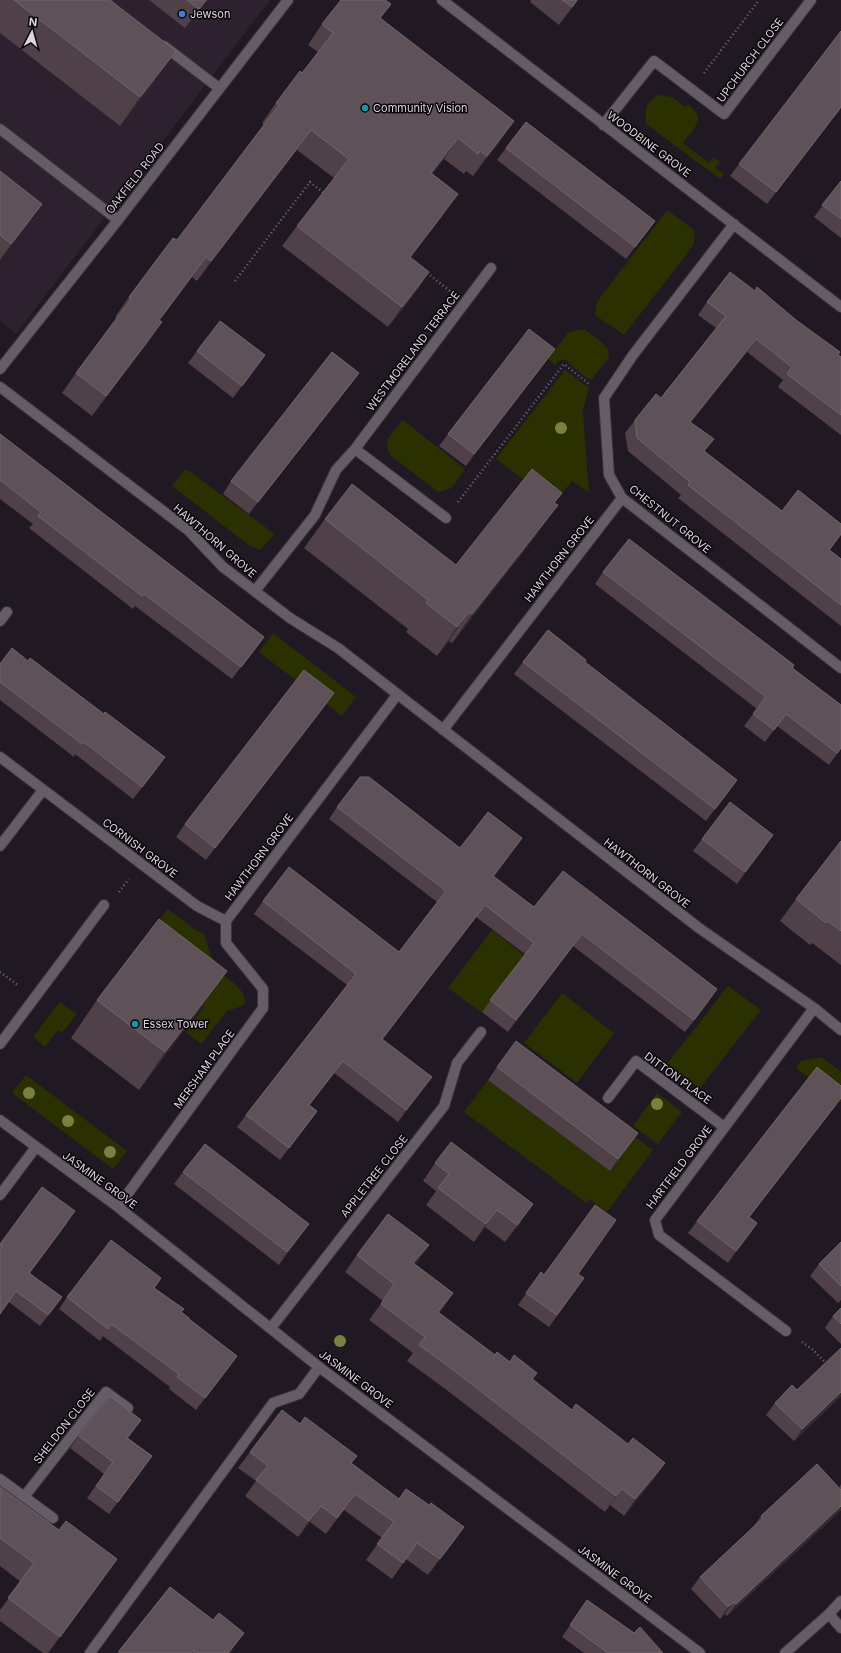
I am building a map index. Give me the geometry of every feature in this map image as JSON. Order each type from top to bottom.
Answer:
[{"type":"street","name":"OAKFIELD ROAD","points":[[0,369],[118,220],[288,0]]},
{"type":"street","name":"WOODBINE GROVE","points":[[442,0],[841,307]]},
{"type":"street","name":"UPCHURCH CLOSE","points":[[603,125],[654,61],[724,114],[811,0]]},
{"type":"street","points":[[158,42],[219,88]]},
{"type":"street","points":[[0,129],[118,220]]},
{"type":"street","points":[[604,398],[633,355],[734,224]]},
{"type":"street","name":"WESTMORELAND TERRACE","points":[[255,591],[315,515],[336,470],[355,449],[491,268]]},
{"type":"street","name":"HAWTHORN GROVE","points":[[0,387],[188,530],[223,567],[290,618],[338,648],[699,928],[814,1008],[841,1030]]},
{"type":"street","name":"CHESTNUT GROVE","points":[[604,398],[609,475],[622,498],[841,668]]},
{"type":"street","points":[[355,449],[446,518]]},
{"type":"street","name":"HAWTHORN GROVE","points":[[443,730],[622,498]]},
{"type":"street","points":[[0,621],[7,612]]},
{"type":"street","name":"HAWTHORN GROVE","points":[[226,921],[397,695]]},
{"type":"street","name":"CORNISH GROVE","points":[[0,757],[197,906],[226,921]]},
{"type":"street","points":[[0,846],[43,790]]},
{"type":"street","points":[[0,1044],[104,904]]},
{"type":"street","name":"MERSHAM PLACE","points":[[118,1207],[263,1008],[263,988],[226,942],[226,921]]},
{"type":"street","name":"HARTFIELD GROVE","points":[[786,1331],[659,1235],[655,1220],[814,1008]]},
{"type":"street","name":"APPLETREE CLOSE","points":[[271,1328],[444,1106],[457,1063],[481,1032]]},
{"type":"street","name":"DITTON PLACE","points":[[608,1098],[636,1061],[724,1127]]},
{"type":"street","name":"JASMINE GROVE","points":[[0,1120],[118,1207],[319,1367],[700,1653]]},
{"type":"street","points":[[0,1195],[36,1147]]},
{"type":"street","points":[[90,1653],[273,1403],[299,1394],[319,1367]]},
{"type":"street","name":"SHELDON CLOSE","points":[[24,1497],[106,1392],[128,1408]]},
{"type":"street","points":[[0,1478],[53,1518]]},
{"type":"street","points":[[785,1653],[829,1614],[841,1601]]},
{"type":"street","points":[[829,1614],[841,1628]]},
{"type":"path","points":[[693,90],[713,60],[759,0]]},
{"type":"path","points":[[234,281],[310,182],[328,197]]},
{"type":"path","points":[[421,269],[465,302]]},
{"type":"path","points":[[446,518],[564,364],[604,398]]},
{"type":"path","points":[[104,904],[114,898],[141,864]]},
{"type":"path","points":[[786,1331],[812,1349],[831,1368]]},
{"type":"shaded area","points":[[0,0],[270,0],[16,334],[0,321]]},
{"type":"green space","points":[[659,95],[672,97],[685,107],[688,104],[694,109],[698,119],[697,124],[683,143],[709,163],[713,157],[720,162],[715,168],[724,174],[720,179],[646,124],[646,110],[648,103],[654,97]]},
{"type":"green space","points":[[667,210],[693,229],[695,236],[693,246],[624,335],[595,315],[597,302]]},
{"type":"green space","points":[[576,330],[585,330],[605,345],[609,353],[609,357],[592,379],[588,379],[564,359],[558,361],[555,365],[548,359],[568,333]]},
{"type":"green space","points":[[565,370],[589,388],[583,411],[589,493],[572,481],[554,503],[496,459]]},
{"type":"green space","points":[[403,420],[465,469],[452,488],[438,492],[390,455],[387,445],[388,441],[390,436]]},
{"type":"green space","points":[[186,469],[275,534],[260,550],[250,546],[172,486]]},
{"type":"green space","points":[[273,633],[356,697],[342,716],[259,652]]},
{"type":"green space","points":[[168,909],[194,929],[204,934],[216,965],[223,974],[243,993],[245,1003],[242,1006],[227,1011],[201,1044],[186,1032],[204,1006],[133,954]]},
{"type":"green space","points":[[492,930],[525,956],[482,1013],[448,988]]},
{"type":"green space","points":[[728,986],[761,1010],[700,1088],[667,1064]]},
{"type":"green space","points":[[562,993],[614,1033],[577,1083],[524,1043]]},
{"type":"green space","points":[[60,1002],[77,1014],[62,1033],[58,1030],[45,1047],[33,1037]]},
{"type":"green space","points":[[821,1057],[841,1072],[841,1102],[796,1068],[801,1061]]},
{"type":"green space","points":[[26,1075],[127,1151],[113,1169],[12,1093]]},
{"type":"green space","points":[[488,1080],[610,1171],[635,1137],[653,1150],[607,1212],[589,1199],[586,1203],[464,1112]]},
{"type":"green space","points":[[657,1093],[682,1112],[658,1144],[633,1126]]},
{"type":"building","points":[[14,0],[110,0],[176,51],[140,97]]},
{"type":"building","points":[[187,0],[206,0],[199,9]]},
{"type":"building","points":[[341,0],[385,0],[391,4],[380,18],[514,121],[487,156],[480,151],[478,154],[458,138],[431,173],[458,194],[410,257],[429,272],[402,307],[297,226],[349,159],[311,130],[211,261],[206,257],[159,320],[162,322],[106,396],[76,373],[131,299],[129,297],[173,238],[177,240],[279,105],[276,103],[300,71],[302,73],[333,33],[322,24]]},
{"type":"building","points":[[562,0],[577,0],[572,7]]},
{"type":"building","points":[[841,31],[841,107],[776,192],[739,164]]},
{"type":"building","points":[[526,122],[655,221],[635,247],[506,148]]},
{"type":"building","points":[[0,171],[42,204],[11,244],[0,235]]},
{"type":"building","points":[[841,181],[841,219],[822,205]]},
{"type":"building","points":[[730,272],[755,291],[757,287],[796,320],[840,352],[838,355],[841,357],[841,415],[787,374],[792,367],[756,339],[690,422],[714,439],[704,451],[782,511],[798,490],[841,524],[841,534],[829,550],[841,559],[841,605],[688,485],[690,482],[637,438],[635,420],[656,394],[661,398],[726,316],[707,302]]},
{"type":"building","points":[[220,321],[265,355],[242,386],[197,351]]},
{"type":"building","points":[[529,329],[555,349],[474,454],[448,434]]},
{"type":"building","points":[[332,352],[359,373],[258,502],[231,481]]},
{"type":"building","points":[[0,434],[264,637],[241,667],[144,594],[142,596],[38,516],[41,512],[0,480]]},
{"type":"building","points":[[532,469],[562,493],[554,503],[558,505],[472,614],[469,612],[457,627],[426,603],[428,600],[325,519],[352,484],[456,565]]},
{"type":"building","points":[[629,539],[794,665],[792,668],[841,705],[841,748],[837,753],[786,714],[774,730],[753,714],[766,697],[603,572]]},
{"type":"building","points":[[548,630],[586,660],[585,662],[737,780],[715,809],[523,662]]},
{"type":"building","points":[[12,648],[28,661],[30,658],[104,714],[105,712],[165,757],[142,787],[84,742],[82,744],[0,682],[0,664]]},
{"type":"building","points":[[304,670],[334,693],[215,848],[185,824]]},
{"type":"building","points":[[360,777],[369,777],[460,848],[488,812],[522,838],[493,876],[534,907],[563,871],[717,989],[694,1020],[582,934],[516,1020],[490,1000],[534,943],[485,905],[382,1039],[432,1077],[406,1110],[343,1061],[309,1105],[317,1111],[289,1148],[246,1115],[356,974],[263,901],[289,867],[399,952],[446,891],[337,807]]},
{"type":"building","points":[[730,802],[773,835],[745,872],[702,839]]},
{"type":"building","points":[[841,841],[841,931],[828,921],[826,923],[796,899]]},
{"type":"building","points":[[159,919],[227,971],[165,1052],[97,1000]]},
{"type":"building","points":[[516,1041],[638,1133],[618,1159],[497,1067]]},
{"type":"building","points":[[817,1067],[841,1086],[841,1098],[749,1217],[757,1223],[736,1251],[697,1221]]},
{"type":"building","points":[[451,1142],[533,1204],[517,1225],[497,1210],[486,1224],[438,1188],[449,1174],[435,1163]]},
{"type":"building","points":[[205,1144],[309,1224],[287,1252],[183,1172]]},
{"type":"building","points":[[42,1187],[75,1211],[29,1273],[62,1297],[48,1315],[16,1291],[0,1314],[0,1250],[2,1247],[0,1244]]},
{"type":"building","points":[[595,1205],[616,1220],[578,1274],[584,1278],[557,1315],[526,1293],[541,1272],[544,1275]]},
{"type":"building","points":[[388,1214],[429,1245],[413,1263],[453,1293],[438,1312],[495,1355],[497,1352],[510,1362],[514,1355],[537,1373],[532,1379],[572,1410],[576,1404],[628,1444],[633,1438],[665,1463],[635,1499],[622,1489],[616,1496],[419,1345],[425,1337],[381,1304],[394,1284],[357,1255]]},
{"type":"building","points":[[111,1240],[161,1278],[154,1288],[184,1309],[181,1312],[237,1356],[205,1398],[177,1377],[179,1374],[111,1324],[108,1329],[67,1297]]},
{"type":"building","points":[[841,1242],[841,1286],[819,1264]]},
{"type":"building","points":[[841,1308],[841,1324],[833,1316]]},
{"type":"building","points":[[841,1348],[841,1392],[802,1429],[775,1403],[792,1385],[797,1390]]},
{"type":"building","points":[[110,1396],[141,1420],[127,1438],[152,1456],[118,1502],[96,1486],[113,1462],[79,1436]]},
{"type":"building","points":[[282,1410],[300,1424],[305,1417],[357,1456],[351,1463],[399,1499],[406,1489],[429,1505],[431,1503],[464,1527],[440,1559],[417,1543],[403,1563],[377,1544],[394,1522],[355,1494],[337,1518],[321,1506],[309,1521],[256,1480],[268,1466],[250,1452]]},
{"type":"building","points":[[817,1464],[841,1490],[841,1506],[736,1604],[734,1602],[728,1607],[700,1577],[763,1518],[761,1516]]},
{"type":"building","points":[[0,1487],[59,1530],[66,1521],[117,1559],[60,1637],[8,1598],[34,1563],[0,1538]]},
{"type":"building","points":[[170,1587],[213,1620],[219,1613],[244,1633],[228,1653],[195,1653],[192,1651],[191,1653],[122,1653],[119,1651]]},
{"type":"building","points":[[587,1600],[634,1633],[640,1627],[663,1653],[608,1653],[570,1625]]},
{"type":"place","name":"Jewson","points":[[182,14]]},
{"type":"place","name":"Community Vision","points":[[365,108]]},
{"type":"place","name":"Essex Tower","points":[[135,1024]]}]
